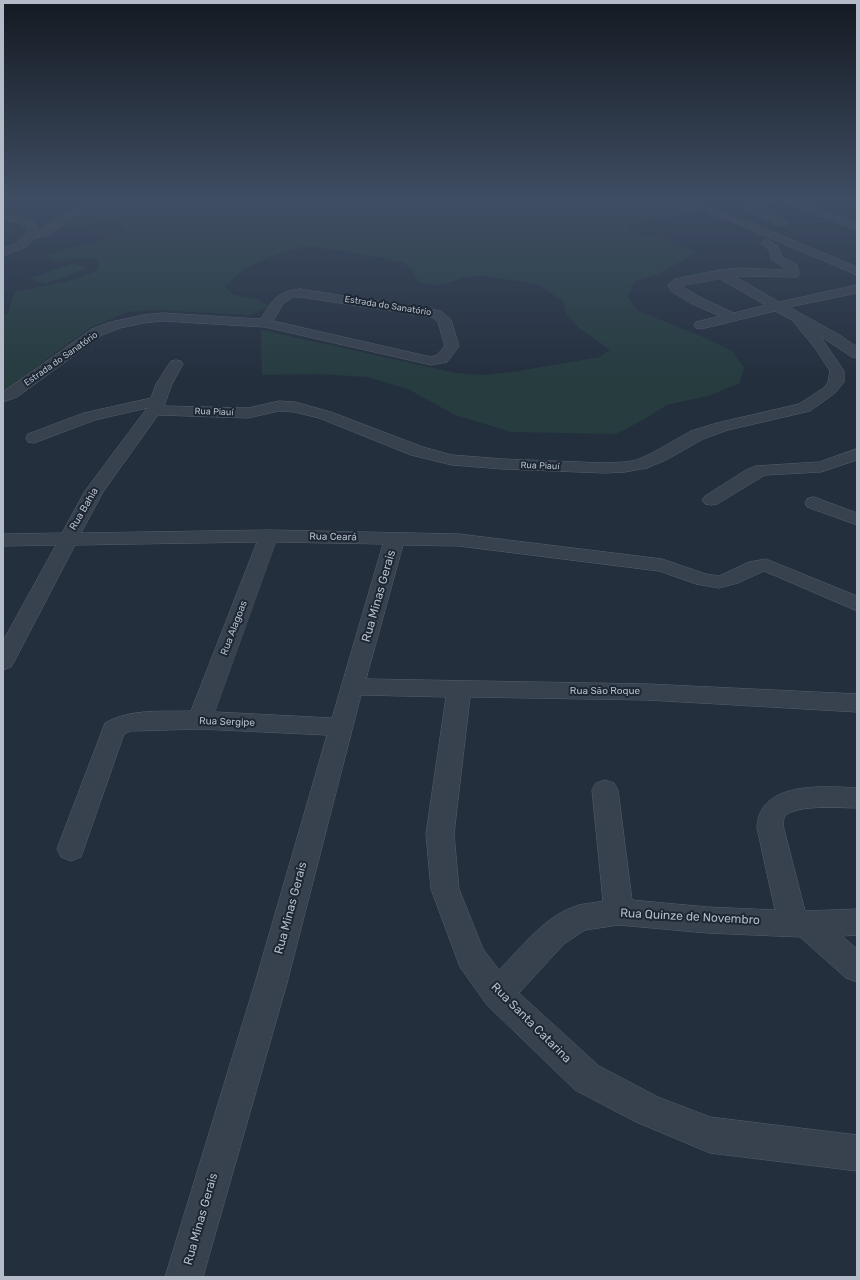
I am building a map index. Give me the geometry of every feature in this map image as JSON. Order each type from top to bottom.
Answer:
[{"type":"street","points":[[732,317],[684,294],[675,288],[674,284],[720,274],[750,271],[793,274],[793,268],[778,260]]},
{"type":"street","points":[[830,260],[857,271]]},
{"type":"street","points":[[720,274],[836,339],[857,354]]},
{"type":"street","points":[[701,325],[857,289]]},
{"type":"street","name":"Estrada do Sanatório","points":[[3,397],[12,394],[97,332],[116,325],[143,319],[162,317],[265,323],[418,360],[431,361],[442,359],[452,346],[444,320],[436,314],[300,293],[290,293],[282,296],[265,323]]},
{"type":"street","name":"Rua Piauí","points":[[155,405],[235,413],[248,413],[279,406],[295,407],[331,417],[417,451],[452,460],[503,464],[604,468],[625,467],[647,461],[697,435],[723,426],[804,408],[830,390],[836,382],[837,371],[820,346],[796,316]]},
{"type":"street","points":[[836,339],[851,336]]},
{"type":"street","name":"Rua Bahia","points":[[3,662],[67,539],[94,491],[155,405],[164,384],[184,359]]},
{"type":"street","points":[[34,438],[90,416],[155,405]]},
{"type":"street","points":[[711,500],[752,474],[762,470],[821,467],[857,454]]},
{"type":"street","points":[[814,503],[857,519]]},
{"type":"street","name":"Rua Ceará","points":[[3,540],[269,536],[459,540],[662,565],[703,580],[719,582],[731,579],[756,566],[766,565],[857,604]]},
{"type":"street","name":"Rua Alagoas","points":[[200,720],[269,536]]},
{"type":"street","name":"Rua Minas Gerais","points":[[184,1277],[271,982],[352,687],[395,538]]},
{"type":"street","name":"Rua São Roque","points":[[352,687],[648,692],[857,703]]},
{"type":"street","name":"Rua Santa Catarina","points":[[459,690],[440,834],[445,889],[471,957],[498,994],[587,1078],[648,1110],[710,1135],[857,1153]]},
{"type":"street","name":"Rua Sergipe","points":[[71,849],[114,729],[123,724],[134,721],[200,720],[342,727]]},
{"type":"street","points":[[604,790],[619,912]]},
{"type":"street","points":[[857,798],[816,797],[780,805],[771,816],[770,828],[800,923],[857,968]]},
{"type":"street","name":"Rua Quinze de Novembro","points":[[498,994],[553,934],[580,918],[619,912],[707,920],[800,923],[857,922]]},
{"type":"green space","points":[[96,260],[263,260],[244,269],[224,287],[234,295],[257,299],[269,306],[251,315],[154,310],[127,312],[90,328],[3,393],[3,316],[8,313],[14,292],[65,282],[97,271],[99,263]]},
{"type":"green space","points":[[391,260],[684,260],[657,275],[636,281],[627,296],[638,311],[703,337],[732,351],[744,367],[740,383],[708,396],[667,405],[616,434],[511,432],[455,415],[408,389],[367,377],[317,374],[262,375],[261,330],[456,373],[485,375],[519,371],[600,357],[610,350],[578,327],[566,313],[563,301],[537,284],[485,276],[464,277],[449,283],[434,285],[418,282],[412,270],[404,263]]},
{"type":"green space","points":[[73,263],[88,268],[45,284],[30,278]]}]
